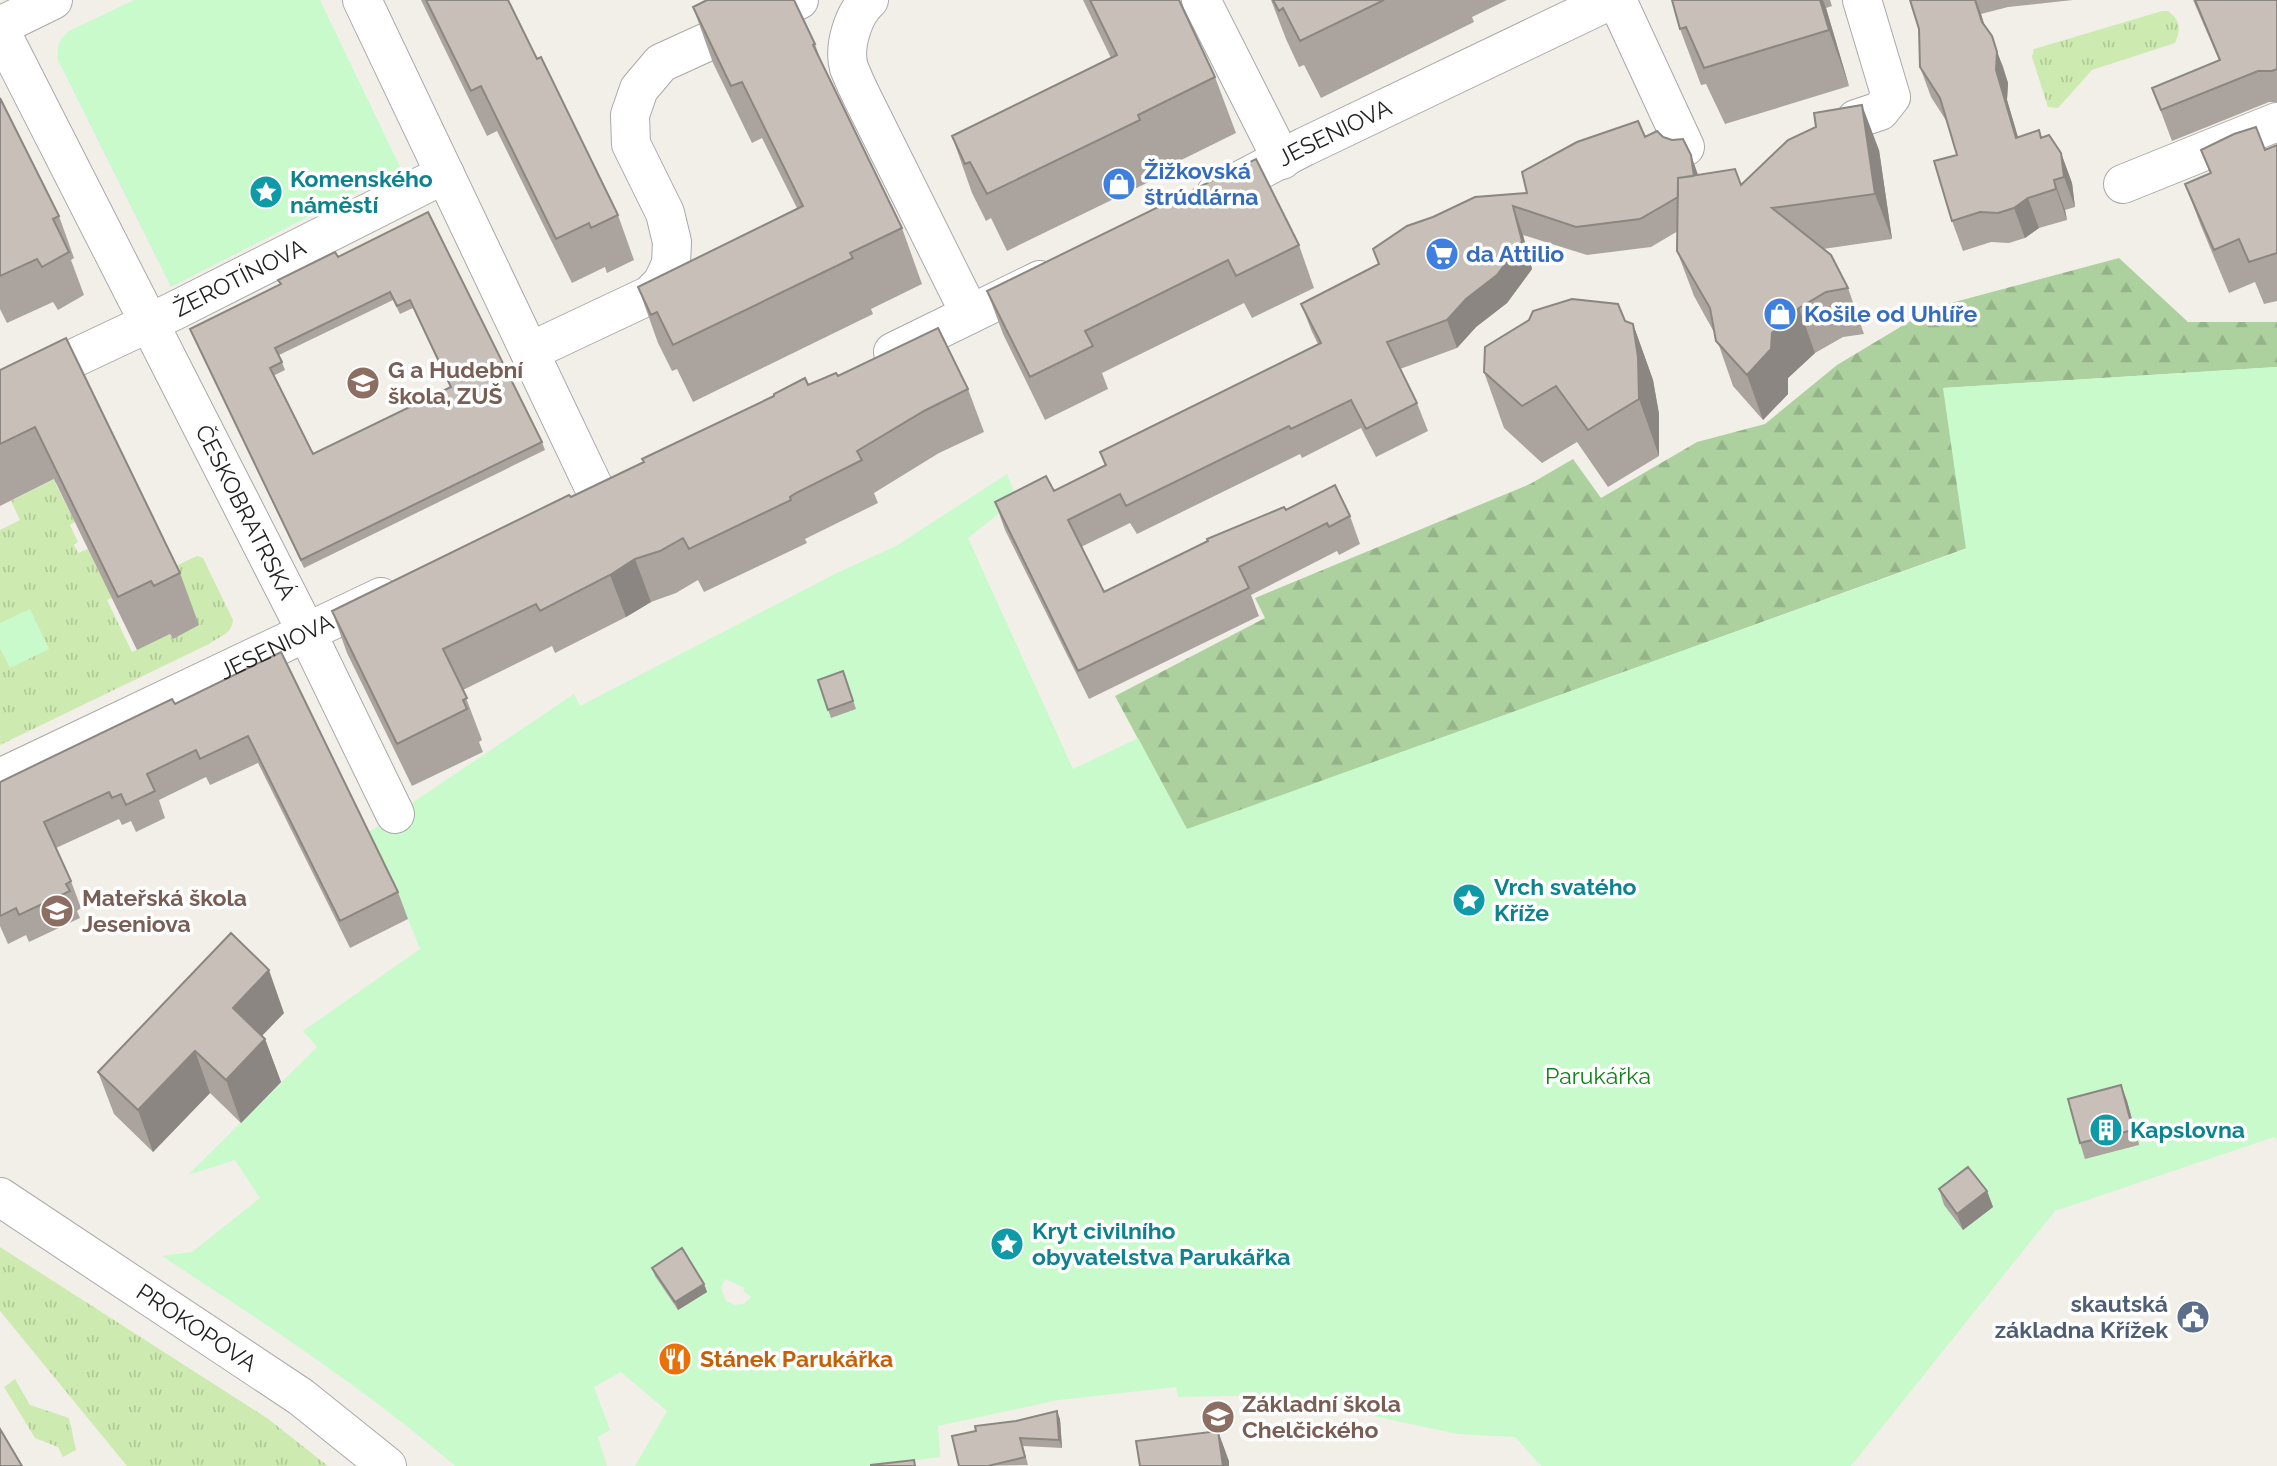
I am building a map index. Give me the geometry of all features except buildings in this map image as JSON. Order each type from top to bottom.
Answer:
[{"type":"street","points":[[53,0],[0,28],[148,324]]},
{"type":"street","points":[[362,0],[531,351],[585,502],[635,478]]},
{"type":"street","points":[[531,351],[650,295],[662,283],[671,264],[672,242],[665,214],[631,145],[629,116],[639,89],[661,63],[799,0]]},
{"type":"street","points":[[869,0],[862,6],[853,27],[848,47],[848,65],[970,314]]},
{"type":"street","points":[[1201,0],[1282,160]]},
{"type":"street","name":"JESENIOVA","points":[[1183,209],[1304,147],[1611,0]]},
{"type":"street","points":[[1617,0],[1685,147]]},
{"type":"street","points":[[1856,119],[1880,111],[1891,97],[1862,0]]},
{"type":"street","points":[[2123,184],[2277,122]]},
{"type":"street","name":"ŽEROTÍNOVA","points":[[0,393],[148,324],[445,174]]},
{"type":"street","points":[[867,364],[1073,264]]},
{"type":"street","name":"ČESKOBRATRSKÁ","points":[[148,324],[306,631],[395,814]]},
{"type":"street","name":"JESENIOVA","points":[[0,778],[407,584]]},
{"type":"street","name":"PROKOPOVA","points":[[0,1197],[301,1397],[387,1466]]},
{"type":"green space","points":[[134,0],[320,0],[401,169],[171,287],[58,60],[59,44],[69,31]]},
{"type":"green space","points":[[2168,11],[2178,22],[2175,43],[2092,70],[2058,108],[2048,107],[2032,57],[2034,49]]},
{"type":"green space","points":[[2119,258],[2188,322],[2277,322],[2277,367],[1944,388],[1967,548],[1187,830],[1115,696],[1265,618],[1255,598],[1530,484],[1573,459],[1601,498],[1697,442],[1765,424],[1837,365],[1932,308]]},
{"type":"green space","name":"Parukářka","points":[[2277,367],[2277,1140],[2274,1137],[2055,1211],[1851,1466],[1541,1466],[1515,1437],[1457,1434],[1276,1395],[1178,1397],[1176,1387],[1059,1400],[938,1426],[940,1457],[873,1466],[635,1466],[667,1411],[621,1372],[594,1387],[610,1430],[598,1437],[607,1466],[455,1466],[349,1382],[162,1256],[192,1252],[260,1198],[235,1160],[188,1175],[317,1047],[303,1031],[420,949],[366,834],[574,694],[580,706],[837,573],[896,546],[1007,474],[1017,499],[968,538],[1073,769],[1138,738],[1187,829],[1966,549],[1943,388]],"holes":[[[725,1279],[745,1288],[743,1291],[751,1297],[744,1304],[735,1305],[726,1301],[721,1288]]]},
{"type":"green space","points":[[59,477],[56,485],[75,522],[70,525],[78,542],[74,545],[78,553],[88,549],[112,598],[107,600],[132,652],[170,634],[173,639],[171,568],[197,556],[203,558],[233,620],[232,625],[225,634],[209,644],[0,745],[0,530],[20,520],[11,501]]},
{"type":"green space","points":[[30,609],[49,649],[10,668],[0,648],[0,623]]},
{"type":"green space","points":[[0,1247],[267,1418],[328,1466],[127,1466],[0,1311]]},
{"type":"green space","points":[[15,1379],[30,1405],[69,1418],[76,1450],[63,1457],[58,1447],[35,1438],[4,1387]]},
{"type":"place","name":"Žižkovská štrúdlárna","points":[[1119,184]]},
{"type":"place","name":"Komenského náměstí","points":[[266,192]]},
{"type":"place","name":"da Attilio","points":[[1442,254]]},
{"type":"place","name":"Košile od Uhlíře","points":[[1780,314]]},
{"type":"place","name":"G a Hudební škola, ZUŠ","points":[[363,383]]},
{"type":"place","name":"Vrch svatého Kříže","points":[[1469,900]]},
{"type":"place","name":"Mateřská škola Jeseniova","points":[[57,911]]},
{"type":"place","name":"Kapslovna","points":[[2106,1130]]},
{"type":"place","name":"Kryt civilního obyvatelstva Parukářka","points":[[1007,1244]]},
{"type":"place","name":"skautská základna Křížek","points":[[2193,1317]]},
{"type":"place","name":"Stánek Parukářka","points":[[675,1359]]},
{"type":"place","name":"Základní škola Chelčického","points":[[1218,1417]]}]
